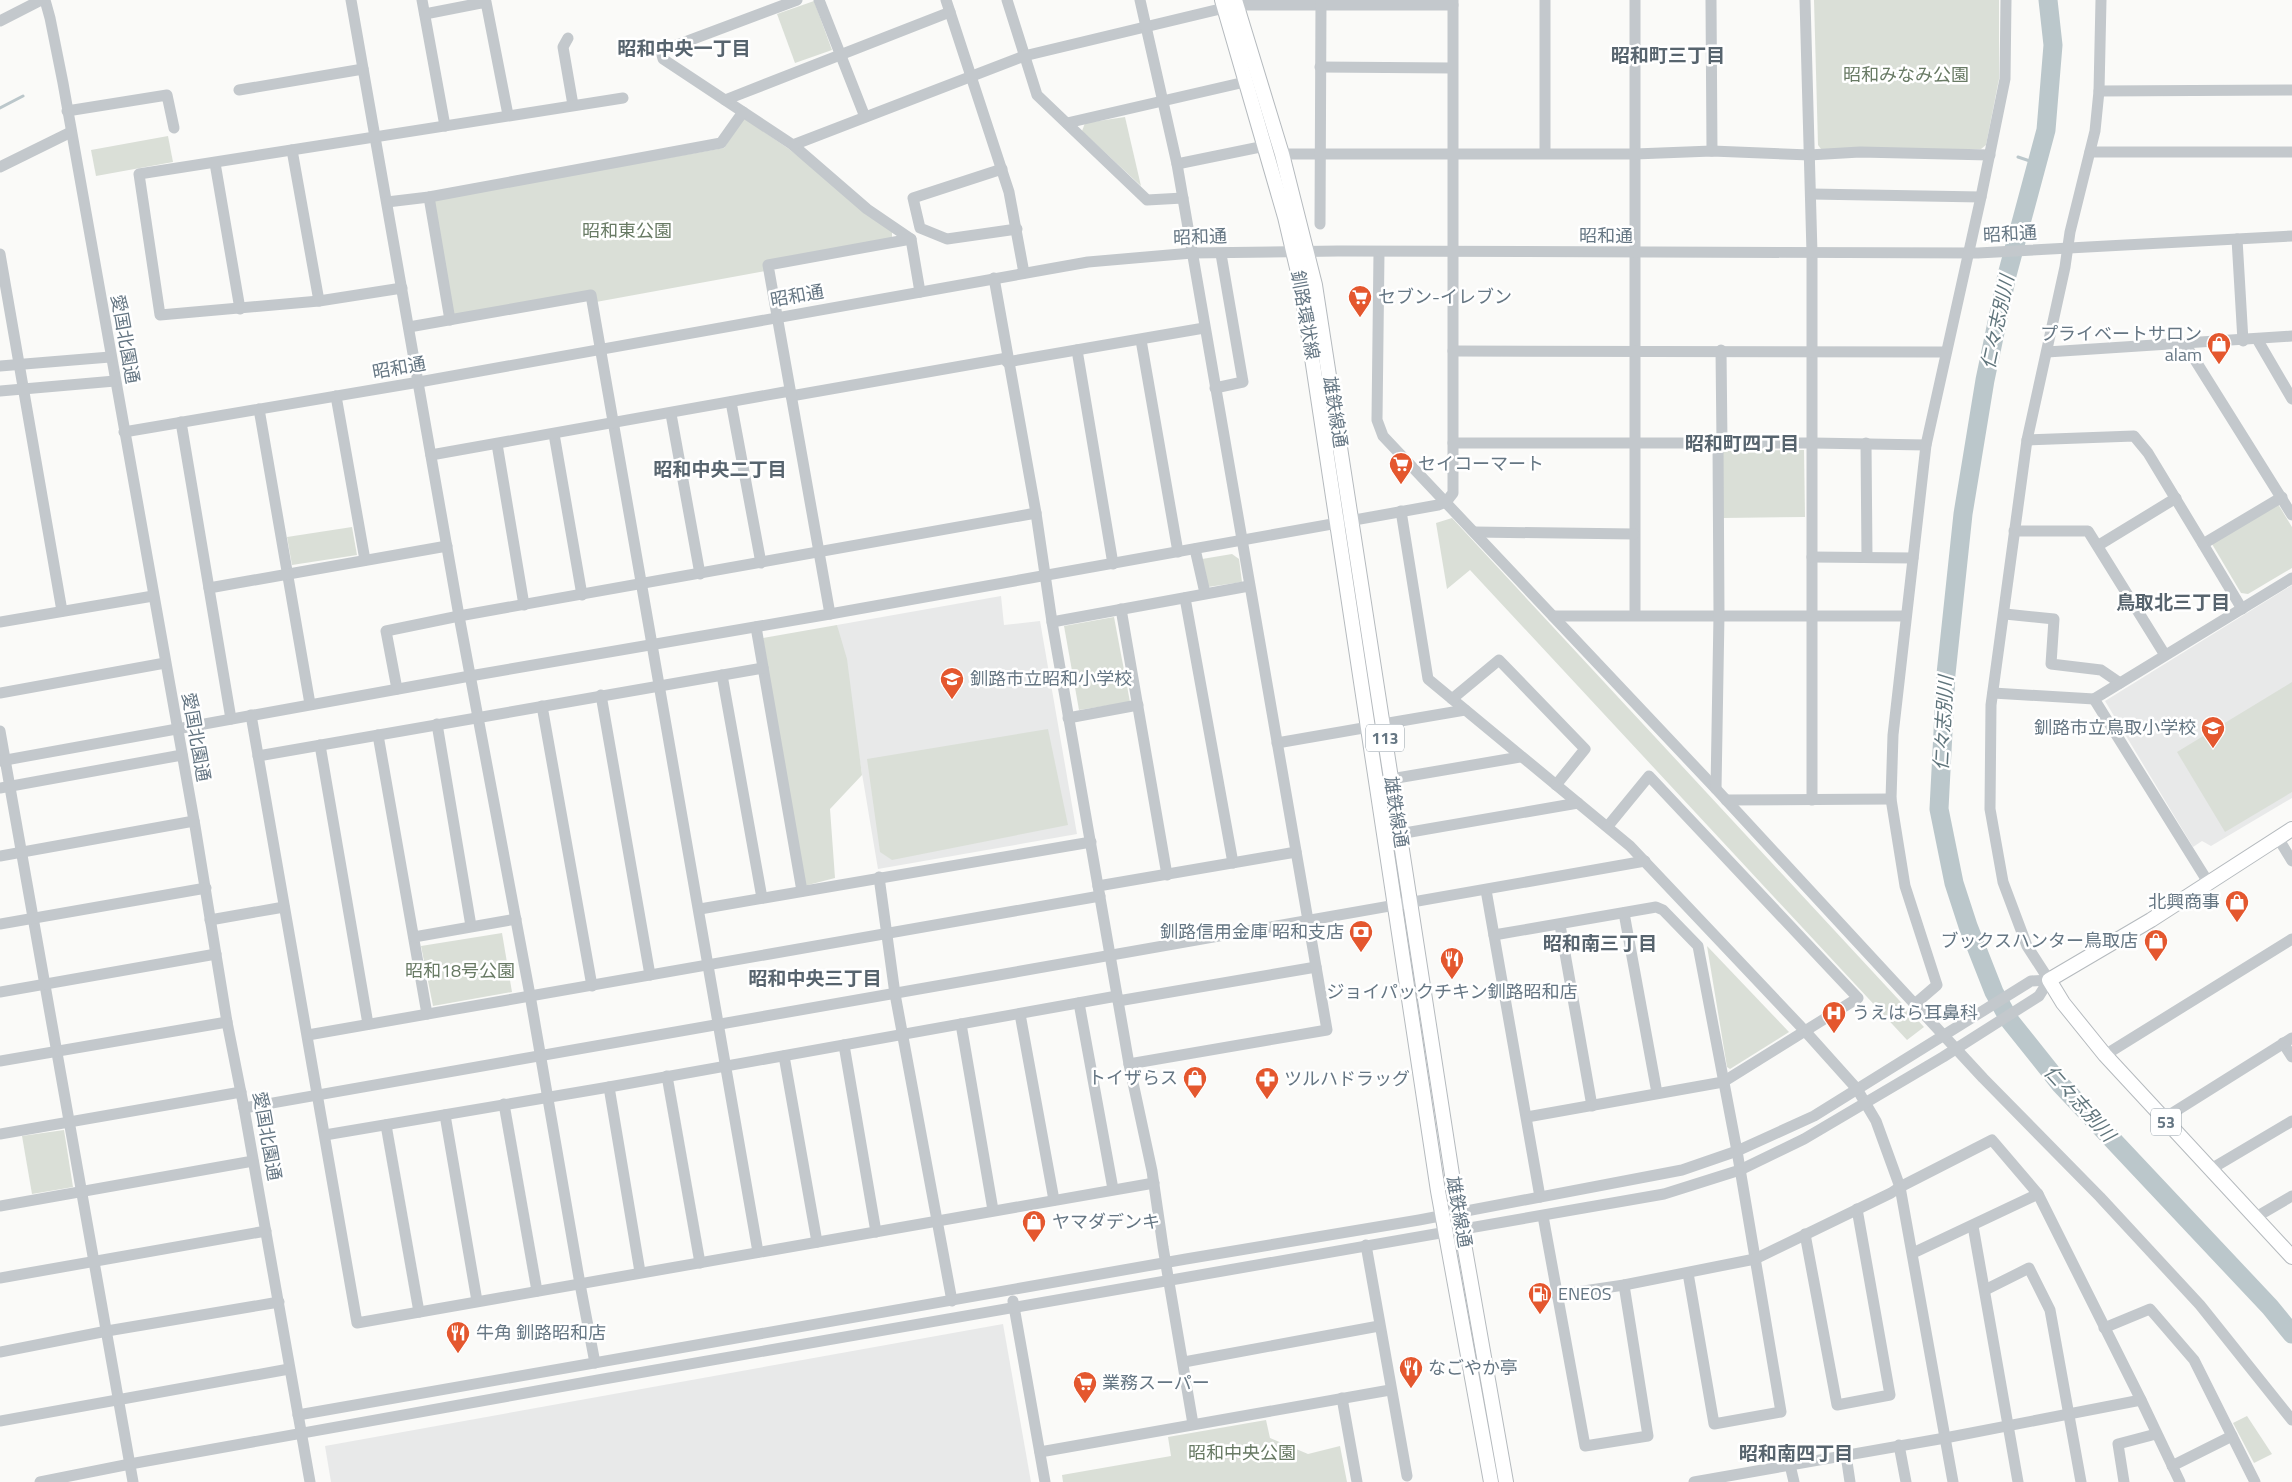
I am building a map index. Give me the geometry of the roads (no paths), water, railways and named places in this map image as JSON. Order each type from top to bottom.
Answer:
[{"type":"main road","name":"釧路環状線","points":[[1230,3],[1245,82],[1300,252],[1301,285],[1338,524],[1376,725]]},
{"type":"main road","name":"雄鉄線通","points":[[1230,3],[1282,154],[1300,252],[1315,285],[1352,521],[1396,904],[1443,1216],[1490,1482]]},
{"type":"main road","name":"雄鉄線通","points":[[1376,725],[1391,779],[1398,834],[1411,902],[1459,1213],[1506,1482]]},
{"type":"main road","points":[[2048,980],[2151,920],[2292,829]]},
{"type":"main road","name":"53","points":[[2048,980],[2063,1003],[2105,1055],[2292,1258]]},
{"type":"street","points":[[0,20],[43,0]]},
{"type":"street","name":"愛国北園通","points":[[43,0],[50,18],[71,132],[206,888],[227,1022],[310,1482]]},
{"type":"street","points":[[350,0],[459,616],[530,995],[546,1097],[595,1362]]},
{"type":"street","points":[[422,0],[444,126]]},
{"type":"street","points":[[797,0],[772,4],[661,50],[663,59],[792,145],[867,209],[911,239],[920,292]]},
{"type":"street","points":[[819,0],[865,117]]},
{"type":"street","points":[[946,0],[1002,169],[1024,273]]},
{"type":"street","points":[[1007,0],[1036,96],[1147,200],[1183,198]]},
{"type":"street","points":[[1129,1064],[1327,1030],[1177,164],[1140,0]]},
{"type":"street","points":[[1545,0],[1545,153]]},
{"type":"street","points":[[1635,0],[1635,615]]},
{"type":"street","points":[[1711,0],[1712,152]]},
{"type":"street","points":[[1805,0],[1811,194],[1813,352],[1812,800]]},
{"type":"street","points":[[1915,1004],[1937,985],[1905,886],[1891,799],[1893,735],[1926,445],[1945,352],[1973,253],[2005,79],[2006,0]]},
{"type":"street","points":[[2048,980],[2027,946],[2009,900],[2000,867],[1990,809],[1993,693],[2027,440],[2047,352],[2062,249],[2095,132],[2099,91],[2101,0]]},
{"type":"street","points":[[425,14],[486,2],[508,115]]},
{"type":"street","points":[[1320,224],[1321,2]]},
{"type":"street","points":[[3,761],[310,704],[1338,524],[1446,502],[1453,493],[1453,3],[1230,3],[1146,27],[1024,56],[792,145]]},
{"type":"street","points":[[725,100],[950,12]]},
{"type":"street","points":[[568,38],[563,47],[573,105]]},
{"type":"street","points":[[1320,67],[1452,68]]},
{"type":"street","points":[[239,90],[363,68]]},
{"type":"street","points":[[1066,123],[1245,82]]},
{"type":"street","points":[[2099,91],[2292,90]]},
{"type":"street","points":[[66,111],[167,94],[174,128]]},
{"type":"street","points":[[402,288],[319,302],[160,315],[139,174],[623,98]]},
{"type":"street","points":[[387,202],[429,197],[721,143],[743,112]]},
{"type":"street","points":[[0,167],[71,132]]},
{"type":"street","points":[[1177,164],[1265,146]]},
{"type":"street","points":[[292,150],[319,302]]},
{"type":"street","points":[[1282,154],[1635,154],[1712,152],[1809,155],[1860,152],[1990,155]]},
{"type":"street","points":[[2090,152],[2292,152]]},
{"type":"street","points":[[214,163],[240,309]]},
{"type":"street","points":[[1002,169],[913,198],[920,228],[947,239],[1016,229]]},
{"type":"street","points":[[1811,194],[1982,197]]},
{"type":"street","points":[[429,197],[450,320]]},
{"type":"street","name":"昭和通","points":[[124,432],[419,382],[1088,262],[1192,253],[1973,253],[2292,236]]},
{"type":"street","points":[[830,614],[768,265],[911,239]]},
{"type":"street","points":[[2237,239],[2243,341]]},
{"type":"street","points":[[1379,252],[1377,420],[1384,436],[1716,789],[1956,1048],[2100,1197],[2200,1305],[2292,1420]]},
{"type":"street","points":[[0,254],[62,611]]},
{"type":"street","points":[[1216,388],[1244,382],[1221,254]]},
{"type":"street","points":[[994,278],[1007,360],[1036,513],[1044,562],[1044,576],[1068,718],[1129,1064],[1154,1183],[1194,1424]]},
{"type":"street","points":[[409,327],[591,295],[599,349],[614,423],[700,909],[758,1252]]},
{"type":"street","points":[[431,455],[732,402],[1141,340],[1204,328]]},
{"type":"street","points":[[2047,352],[2291,337]]},
{"type":"street","points":[[2257,339],[2292,399]]},
{"type":"street","points":[[1141,340],[1178,552]]},
{"type":"street","points":[[2185,344],[2292,515]]},
{"type":"street","points":[[1077,350],[1113,564]]},
{"type":"street","points":[[1454,351],[1721,350],[1945,352]]},
{"type":"street","points":[[1716,789],[1721,350]]},
{"type":"street","points":[[0,366],[110,357]]},
{"type":"street","points":[[0,391],[115,381]]},
{"type":"street","points":[[336,396],[365,560]]},
{"type":"street","points":[[732,402],[762,564]]},
{"type":"street","points":[[259,409],[310,704]]},
{"type":"street","points":[[671,414],[700,574]]},
{"type":"street","points":[[181,422],[231,719]]},
{"type":"street","points":[[554,434],[582,595]]},
{"type":"street","points":[[2027,440],[2134,436],[2148,453],[2242,609]]},
{"type":"street","points":[[1454,443],[1866,443],[1926,445]]},
{"type":"street","points":[[1866,443],[1867,557]]},
{"type":"street","points":[[496,444],[524,605]]},
{"type":"street","points":[[2203,544],[2282,497]]},
{"type":"street","points":[[2098,545],[2176,498]]},
{"type":"street","points":[[1401,512],[1428,679],[1520,757],[1608,826],[1805,1031],[1857,1089],[1876,1121],[1900,1186],[1953,1482]]},
{"type":"street","points":[[397,689],[386,631],[459,616],[762,564],[1036,513]]},
{"type":"street","points":[[2014,531],[2088,531],[2164,655]]},
{"type":"street","points":[[1475,532],[1634,534]]},
{"type":"street","points":[[209,588],[447,546]]},
{"type":"street","points":[[1195,549],[1206,593]]},
{"type":"street","points":[[1812,557],[1913,558]]},
{"type":"street","points":[[1993,693],[2094,699],[2292,578]]},
{"type":"street","points":[[1052,622],[1249,586]]},
{"type":"street","points":[[0,622],[153,596]]},
{"type":"street","points":[[1185,598],[1233,863]]},
{"type":"street","points":[[1122,609],[1167,875]]},
{"type":"street","points":[[2005,614],[2054,619],[2051,664],[2101,670],[2120,683]]},
{"type":"street","points":[[1553,616],[1906,616]]},
{"type":"street","points":[[756,627],[802,892]]},
{"type":"street","points":[[1452,699],[1499,660],[1585,749],[1556,785]]},
{"type":"street","points":[[0,693],[165,663]]},
{"type":"street","points":[[258,756],[763,668]]},
{"type":"street","points":[[722,675],[762,898]]},
{"type":"street","points":[[601,695],[650,975]]},
{"type":"street","points":[[2094,699],[2208,882]]},
{"type":"street","points":[[542,706],[592,986]]},
{"type":"street","points":[[1068,718],[1138,706]]},
{"type":"street","points":[[1277,743],[1465,710]]},
{"type":"street","points":[[251,715],[358,1323],[1154,1183]]},
{"type":"street","points":[[437,724],[471,926]]},
{"type":"street","points":[[0,731],[5,787],[22,852],[71,1122],[93,1261],[134,1482]]},
{"type":"street","points":[[378,735],[427,1014]]},
{"type":"street","points":[[320,745],[368,1024]]},
{"type":"street","points":[[5,787],[182,755]]},
{"type":"street","points":[[1391,779],[1520,757]]},
{"type":"street","points":[[1527,1117],[1723,1082],[1858,998],[1649,776],[1608,826]]},
{"type":"street","points":[[1726,800],[1891,799]]},
{"type":"street","points":[[1398,834],[1578,803]]},
{"type":"street","points":[[0,856],[194,821]]},
{"type":"street","points":[[2278,838],[2292,861]]},
{"type":"street","points":[[700,909],[1091,842]]},
{"type":"street","points":[[308,1035],[887,934],[1099,891],[1167,875],[1296,852]]},
{"type":"street","points":[[244,1108],[1396,904],[1644,862]]},
{"type":"street","points":[[879,878],[895,994],[952,1301]]},
{"type":"street","points":[[0,924],[206,888]]},
{"type":"street","points":[[1486,890],[1540,1197]]},
{"type":"street","points":[[210,920],[284,907]]},
{"type":"street","points":[[1494,935],[1656,907],[1664,910],[1698,946],[1737,1151],[1781,1412],[1714,1424],[1688,1273]]},
{"type":"street","points":[[1624,913],[1657,1093]]},
{"type":"street","points":[[414,937],[516,919]]},
{"type":"street","points":[[1560,924],[1592,1106]]},
{"type":"street","points":[[2105,1055],[2292,939]]},
{"type":"street","points":[[0,992],[216,954]]},
{"type":"street","points":[[325,1135],[609,1087],[1079,1003],[1316,967]]},
{"type":"street","points":[[298,1415],[1443,1216],[1668,1174],[1737,1151],[1814,1116],[2031,981],[2048,980]]},
{"type":"street","points":[[40,1482],[130,1464],[598,1380],[1664,1194],[1740,1170],[1804,1139],[2039,996],[2048,980]]},
{"type":"street","points":[[1079,1003],[1113,1190]]},
{"type":"street","points":[[1020,1014],[1054,1200]]},
{"type":"street","points":[[0,1061],[227,1022]]},
{"type":"street","points":[[961,1024],[993,1210]]},
{"type":"street","points":[[2163,1119],[2288,1041],[2292,1057]]},
{"type":"street","points":[[844,1045],[876,1232]]},
{"type":"street","points":[[784,1056],[817,1242]]},
{"type":"street","points":[[668,1076],[700,1262]]},
{"type":"street","points":[[609,1087],[640,1272]]},
{"type":"street","points":[[0,1134],[241,1092]]},
{"type":"street","points":[[504,1104],[537,1291]]},
{"type":"street","points":[[445,1115],[477,1301]]},
{"type":"street","points":[[2211,1169],[2292,1121]]},
{"type":"street","points":[[386,1125],[419,1312]]},
{"type":"street","points":[[1557,1295],[1688,1273],[1755,1259],[1892,1193],[1900,1186],[1992,1140],[2038,1194],[2180,1482]]},
{"type":"street","points":[[0,1206],[253,1160]]},
{"type":"street","points":[[1913,1253],[2038,1194]]},
{"type":"street","points":[[2256,1217],[2292,1196]]},
{"type":"street","points":[[1805,1234],[1837,1405],[1890,1395],[1857,1209]]},
{"type":"street","points":[[1543,1216],[1585,1446],[1648,1436],[1624,1284]]},
{"type":"street","points":[[1973,1226],[2018,1482]]},
{"type":"street","points":[[0,1278],[266,1231]]},
{"type":"street","points":[[1366,1245],[1390,1390],[1407,1476]]},
{"type":"street","points":[[1985,1290],[2029,1268],[2050,1310],[2081,1482]]},
{"type":"street","points":[[1012,1290],[1045,1482]]},
{"type":"street","points":[[0,1352],[107,1331],[279,1302]]},
{"type":"street","points":[[2104,1328],[2150,1309],[2194,1360],[2255,1482]]},
{"type":"street","points":[[1184,1362],[1380,1326]]},
{"type":"street","points":[[0,1421],[289,1369]]},
{"type":"street","points":[[1040,1452],[1390,1390]]},
{"type":"street","points":[[1342,1398],[1357,1482]]},
{"type":"street","points":[[1694,1482],[1945,1438],[2141,1400]]},
{"type":"street","points":[[2124,1482],[2118,1444],[2156,1434]]},
{"type":"street","points":[[2172,1466],[2232,1436]]},
{"type":"street","points":[[1899,1445],[1906,1482]]},
{"type":"street","points":[[1846,1455],[1850,1482]]},
{"type":"street","points":[[1790,1465],[1794,1482]]},
{"type":"waterway","name":"仁々志別川","points":[[2048,0],[2053,45],[2046,130],[2007,275],[1985,380],[1963,514],[1946,674],[1939,809],[1954,883],[1968,926],[1994,992],[2010,1021],[2061,1085],[2270,1307],[2292,1334]]},
{"type":"waterway","points":[[0,108],[23,96]]},
{"type":"waterway","points":[[2018,157],[2036,163]]},
{"type":"place","name":"セブン-イレブン","points":[[1360,318]]},
{"type":"place","name":"プライベートサロン alam","points":[[2219,365]]},
{"type":"place","name":"セイコーマート","points":[[1401,485]]},
{"type":"place","name":"釧路市立昭和小学校","points":[[952,700]]},
{"type":"place","name":"釧路市立鳥取小学校","points":[[2213,749]]},
{"type":"place","name":"北興商事","points":[[2237,923]]},
{"type":"place","name":"釧路信用金庫 昭和支店","points":[[1361,953]]},
{"type":"place","name":"ブックスハンター鳥取店","points":[[2156,962]]},
{"type":"place","name":"ジョイパックチキン釧路昭和店","points":[[1452,980]]},
{"type":"place","name":"うえはら耳鼻科","points":[[1834,1034]]},
{"type":"place","name":"トイザらス","points":[[1195,1099]]},
{"type":"place","name":"ツルハドラッグ","points":[[1267,1100]]},
{"type":"place","name":"ヤマダデンキ","points":[[1034,1243]]},
{"type":"place","name":"ENEOS","points":[[1540,1315]]},
{"type":"place","name":"牛角 釧路昭和店","points":[[458,1354]]},
{"type":"place","name":"なごやか亭","points":[[1411,1389]]},
{"type":"place","name":"業務スーパー","points":[[1085,1404]]},
{"type":"district","name":"昭和中央一丁目","points":[[684,48]]},
{"type":"district","name":"昭和町三丁目","points":[[1668,55]]},
{"type":"district","name":"昭和町四丁目","points":[[1742,443]]},
{"type":"district","name":"昭和中央二丁目","points":[[720,469]]},
{"type":"district","name":"鳥取北三丁目","points":[[2173,602]]},
{"type":"district","name":"昭和南三丁目","points":[[1600,943]]},
{"type":"district","name":"昭和中央三丁目","points":[[815,978]]},
{"type":"district","name":"昭和南四丁目","points":[[1796,1453]]},
{"type":"park label","name":"昭和みなみ公園","points":[[1906,75]]},
{"type":"park label","name":"昭和東公園","points":[[627,231]]},
{"type":"park label","name":"昭和18号公園","points":[[460,971]]},
{"type":"park label","name":"昭和中央公園","points":[[1242,1453]]}]
